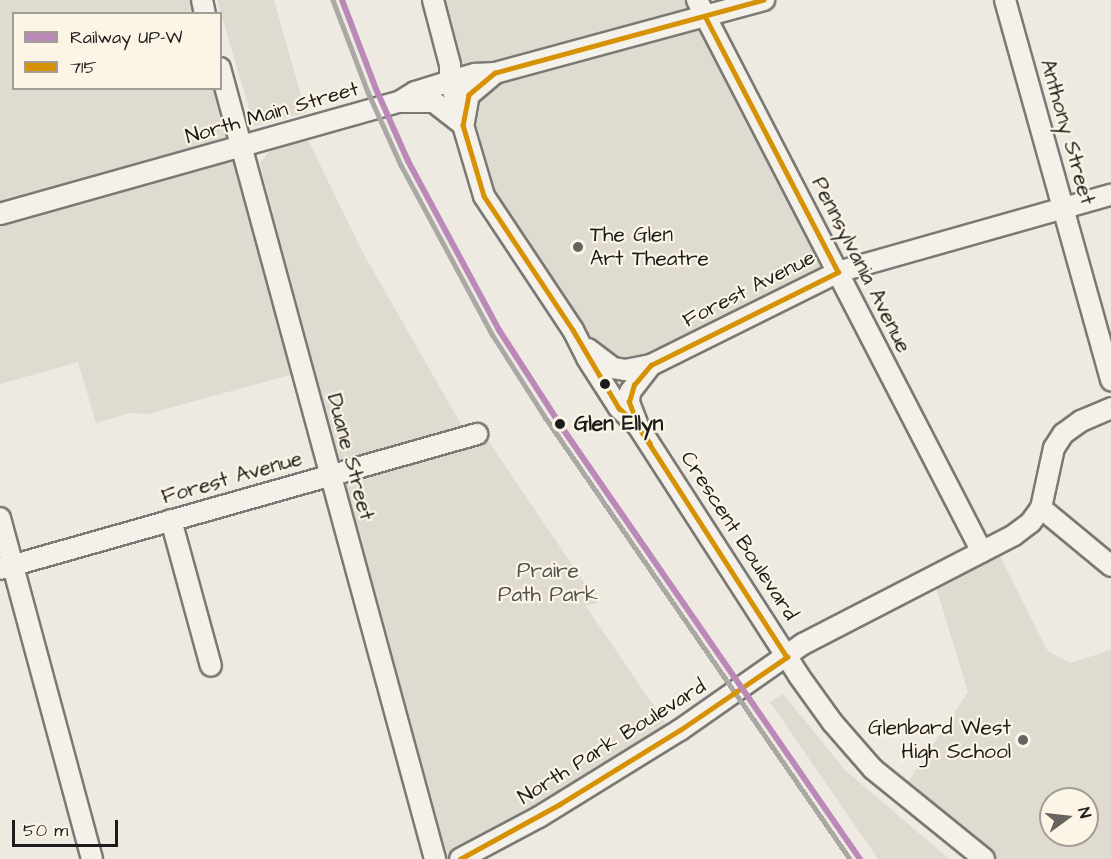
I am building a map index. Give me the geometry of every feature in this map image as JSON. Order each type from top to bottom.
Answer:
[{"type":"street","name":"Crescent Boulevard","points":[[433,0],[450,65],[450,81],[484,196],[573,330],[619,408],[638,426],[817,701],[866,761],[984,859]]},
{"type":"street","name":"North Main Street","points":[[0,214],[399,102],[415,92],[450,81],[474,74],[495,73],[701,8],[764,0]]},
{"type":"street","name":"Anthony Street","points":[[1005,0],[1111,380]]},
{"type":"street","name":"Pennsylvania Avenue","points":[[701,8],[982,552]]},
{"type":"street","points":[[399,102],[434,102],[463,125],[469,95],[495,73]]},
{"type":"street","name":"Duane Street","points":[[222,75],[435,859]]},
{"type":"street","name":"Forest Avenue","points":[[638,426],[629,402],[630,392],[651,365],[838,272],[1111,195]]},
{"type":"street","points":[[573,330],[588,348],[613,368],[625,370],[651,365]]},
{"type":"street","points":[[1111,408],[1080,421],[1063,434],[1054,448],[1041,508],[1111,566]]},
{"type":"street","name":"Forest Avenue","points":[[6,567],[477,434]]},
{"type":"street","name":"North Park Boulevard","points":[[460,859],[540,816],[680,730],[803,644],[982,552],[1032,522],[1041,508]]},
{"type":"street","points":[[0,518],[6,567],[92,859]]},
{"type":"street","points":[[171,520],[211,666]]},
{"type":"shaded area","points":[[0,0],[197,0],[201,12],[12,12],[12,90],[221,90],[236,145],[0,209]]},
{"type":"shaded area","points":[[217,0],[274,0],[306,113],[254,126]]},
{"type":"shaded area","points":[[435,0],[693,0],[700,14],[458,82]]},
{"type":"shaded area","points":[[702,20],[832,270],[611,386],[487,193],[456,89]]},
{"type":"shaded area","points":[[305,134],[363,253],[466,433],[332,469],[260,163],[275,145]]},
{"type":"shaded area","points":[[238,154],[297,373],[148,414],[130,413],[96,423],[78,362],[0,384],[0,218]]},
{"type":"shaded area","points":[[447,446],[497,511],[526,620],[585,605],[671,731],[455,859],[438,859],[334,478]]},
{"type":"shaded area","name":"Glenbard West High School","points":[[996,549],[1048,651],[1070,663],[1111,650],[1111,859],[994,859],[904,788],[968,692],[934,581]]},
{"type":"green space","name":"Praire Path Park","points":[[476,438],[487,439],[598,603],[526,620],[497,511],[447,446]]},
{"type":"green space","points":[[783,694],[845,770],[949,859],[878,859],[770,702]]},
{"type":"railway","points":[[333,0],[368,92],[401,165],[492,334],[545,417],[850,859]]},
{"type":"rail line","name":"UP-W","points":[[342,0],[376,89],[408,161],[499,330],[563,429],[860,859]]},
{"type":"transit line","name":"715","points":[[764,0],[495,73],[469,95],[463,125],[484,196],[573,330],[619,408],[638,426],[787,657]]},
{"type":"transit line","name":"715","points":[[705,16],[838,272]]},
{"type":"transit line","name":"715","points":[[650,444],[638,426],[629,402],[634,385],[651,365],[838,272]]},
{"type":"transit line","name":"715","points":[[460,859],[560,804],[680,730],[787,657]]},
{"type":"place","name":"The Glen Art Theatre","points":[[578,247]]},
{"type":"place","name":"Glen Ellyn","points":[[560,424]]},
{"type":"place","name":"Glenbard West High School","points":[[1023,740]]}]
